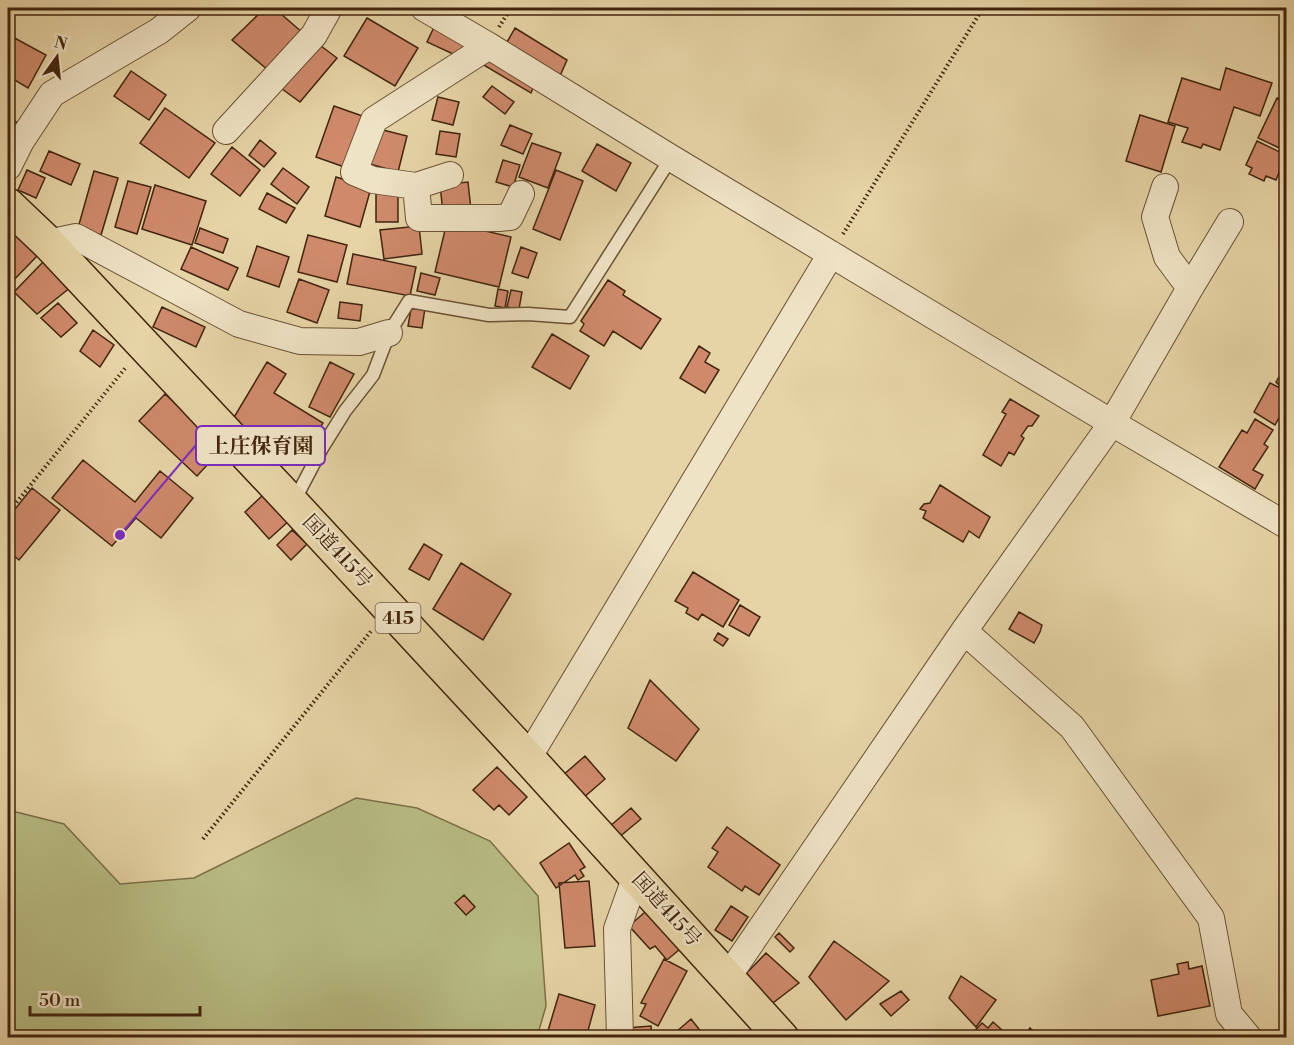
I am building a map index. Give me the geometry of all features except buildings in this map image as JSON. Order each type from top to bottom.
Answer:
[{"type":"highway","name":"国道415号","points":[[8,205],[48,243],[292,503],[528,758],[782,1038]]},
{"type":"street","points":[[8,167],[21,141],[52,94],[159,31],[188,8]]},
{"type":"street","points":[[226,131],[314,35],[329,8]]},
{"type":"street","points":[[424,8],[1112,423],[1287,525]]},
{"type":"street","points":[[450,175],[416,186],[374,180],[354,172],[374,120],[489,46]]},
{"type":"street","points":[[416,186],[419,218],[510,217],[521,194]]},
{"type":"street","points":[[1165,188],[1155,217],[1167,257],[1190,288]]},
{"type":"street","points":[[727,978],[964,631],[1112,423],[1230,222]]},
{"type":"street","points":[[48,243],[76,237],[239,324],[300,341],[358,342],[389,333]]},
{"type":"street","points":[[528,758],[831,254]]},
{"type":"street","points":[[964,631],[1072,727],[1211,918],[1229,1014],[1249,1038]]},
{"type":"street","points":[[620,1038],[617,929],[636,876]]},
{"type":"lane","points":[[292,503],[345,411],[373,375],[389,333],[409,301],[489,315],[570,316],[671,158]]},
{"type":"path","points":[[831,254],[983,8]]},
{"type":"path","points":[[8,513],[144,345]]},
{"type":"path","points":[[203,839],[389,609]]},
{"type":"green space","points":[[356,798],[417,808],[490,841],[538,896],[546,1006],[537,1037],[8,1038],[8,810],[64,824],[120,884],[194,878]]},
{"type":"place","name":"上庄保育園","points":[[120,535]]}]
